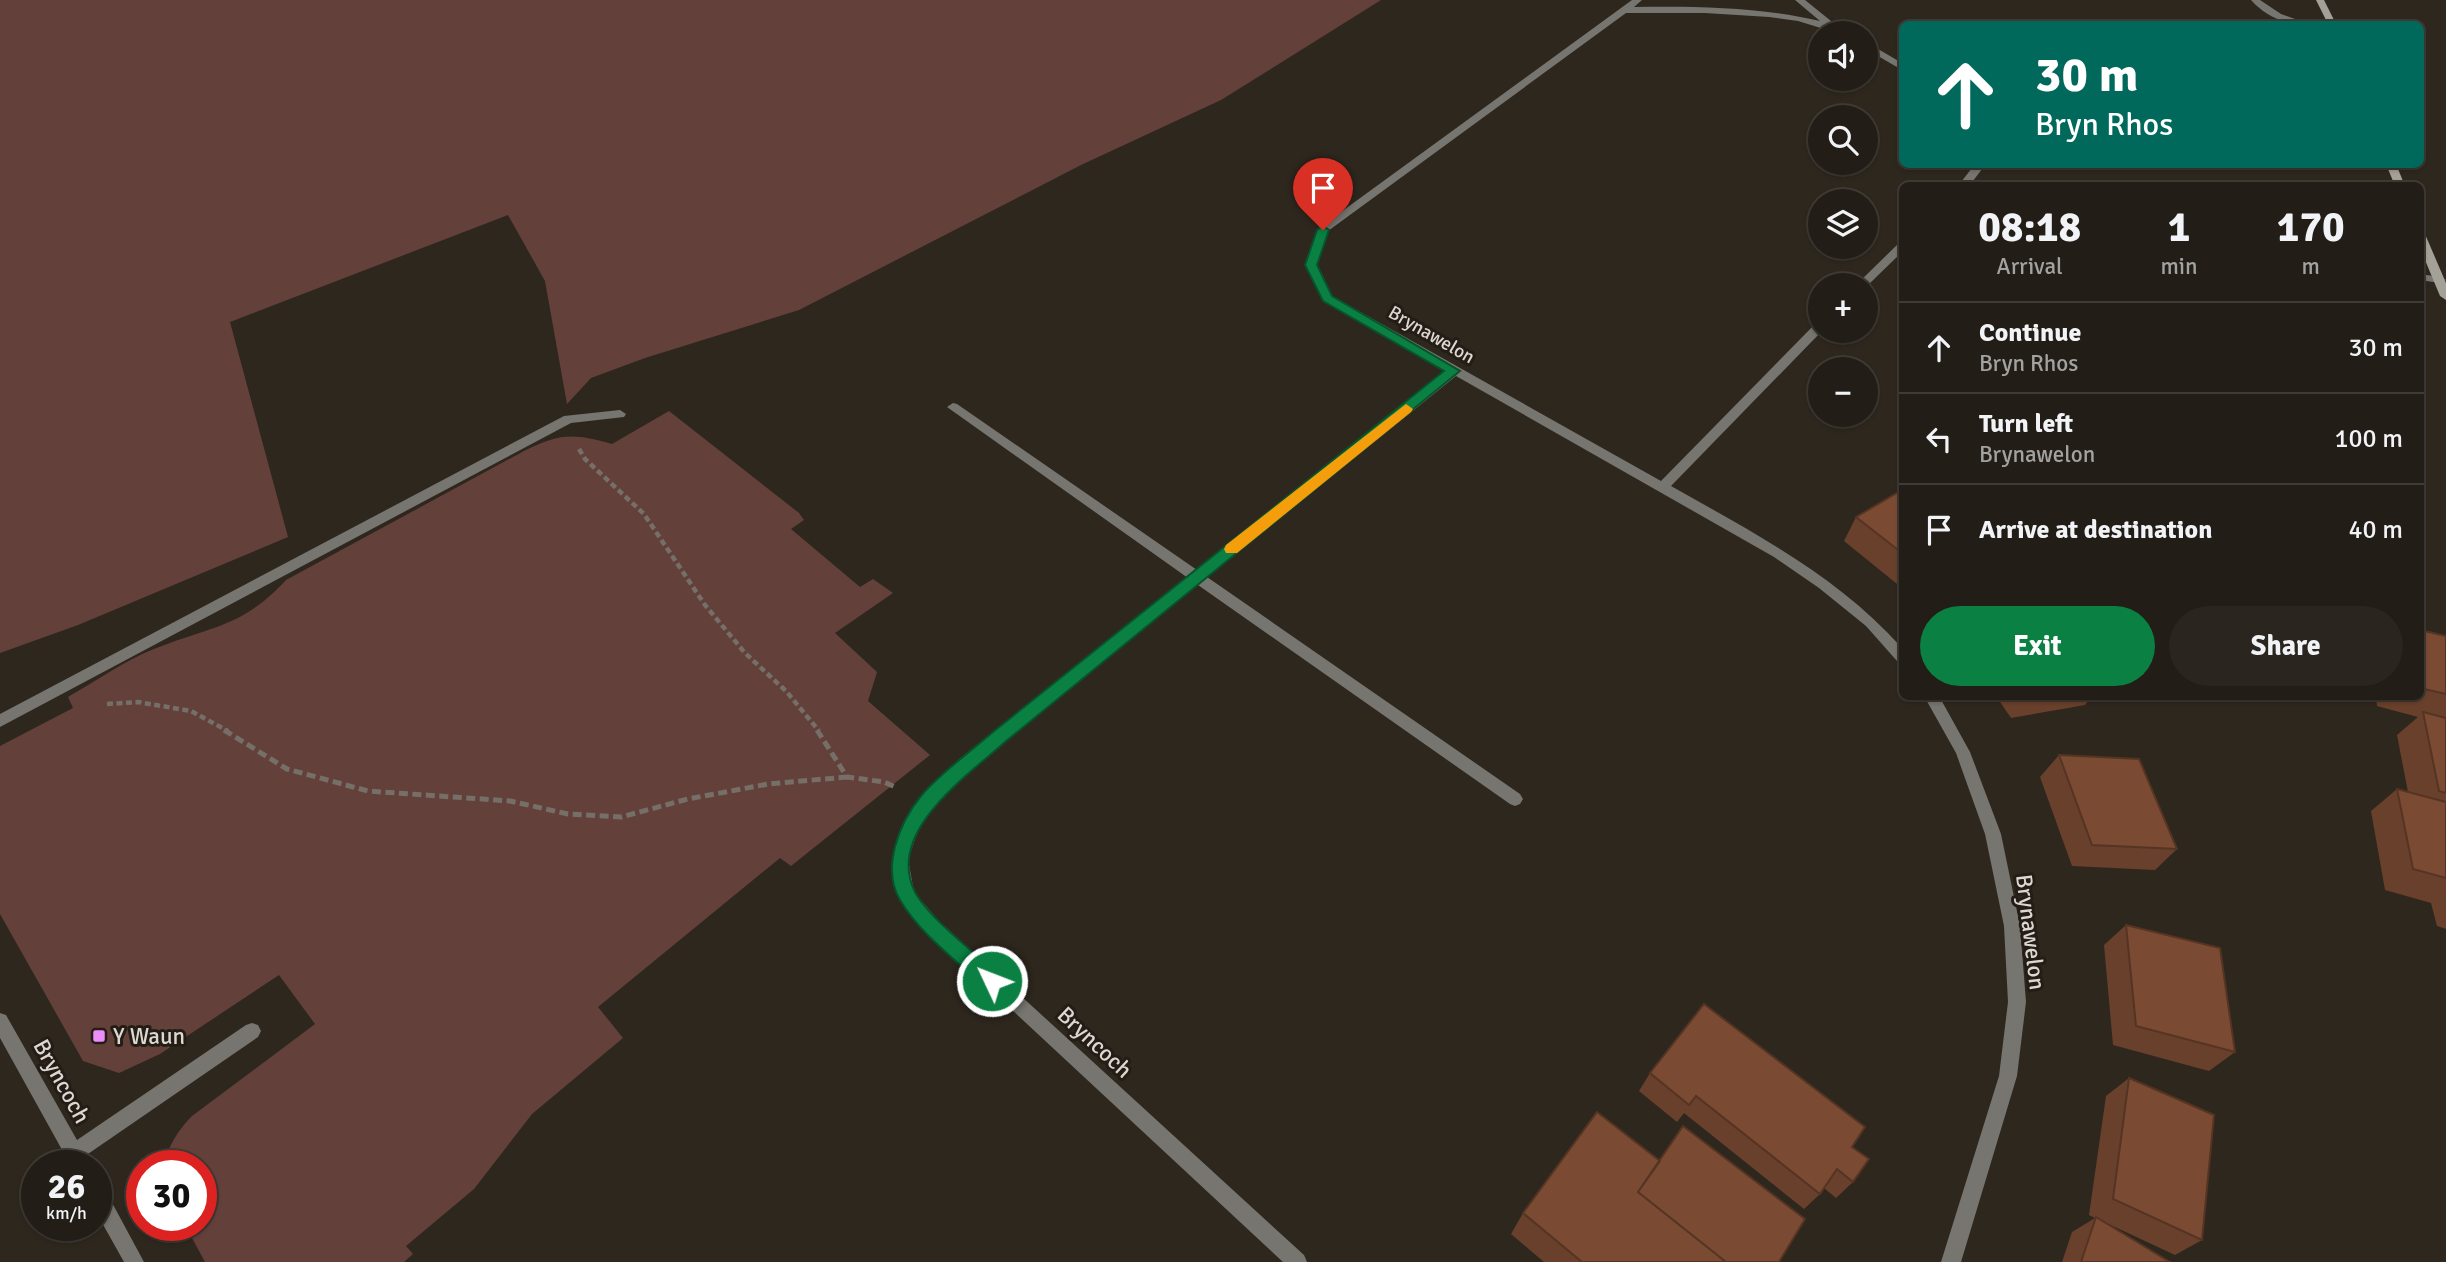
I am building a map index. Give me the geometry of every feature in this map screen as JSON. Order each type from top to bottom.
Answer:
[{"type":"main road","points":[[2320,0],[2330,21]]},
{"type":"main road","points":[[2424,243],[2446,296]]},
{"type":"street","name":"Brynawelon","points":[[1638,0],[1323,230],[1311,265],[1327,298],[1779,553],[1824,584],[1871,622],[1899,654]]},
{"type":"street","points":[[1799,0],[1825,21]]},
{"type":"street","points":[[2255,0],[2260,6],[2289,21]]},
{"type":"street","points":[[1623,10],[1688,9],[1808,23]]},
{"type":"street","points":[[1878,52],[1899,65]]},
{"type":"street","points":[[1966,182],[1978,168]]},
{"type":"street","points":[[1874,273],[1899,249]]},
{"type":"street","points":[[2424,278],[2440,280]]},
{"type":"street","points":[[1662,488],[1808,338]]},
{"type":"street","name":"Bryncoch","points":[[1297,1262],[932,925],[907,895],[900,859],[911,828],[927,801],[999,737],[1454,371]]},
{"type":"street","points":[[953,407],[1515,799]]},
{"type":"street","points":[[0,721],[568,419],[620,414]]},
{"type":"street","name":"Brynawelon","points":[[1933,700],[1963,752],[1993,834],[2012,926],[2017,1002],[2008,1076],[1951,1262]]},
{"type":"street","name":"Bryncoch","points":[[0,1021],[73,1150]]},
{"type":"street","points":[[90,1150],[252,1031]]},
{"type":"street","points":[[112,1222],[134,1262]]},
{"type":"path","points":[[568,419],[572,437],[585,459],[643,514],[705,604],[745,653],[786,691],[819,732],[847,777]]},
{"type":"path","points":[[101,704],[138,702],[191,711],[287,769],[368,791],[510,801],[568,814],[621,817],[688,799],[768,783],[847,777],[884,782],[927,801]]},
{"type":"shaded area","points":[[0,0],[1381,0],[1221,100],[1081,165],[799,310],[645,358],[591,378],[567,404],[545,281],[508,215],[230,322],[288,537],[78,625],[0,653]]},
{"type":"shaded area","points":[[669,411],[799,513],[804,520],[791,529],[860,587],[873,579],[893,593],[835,633],[877,672],[868,701],[930,755],[791,866],[780,858],[598,1007],[623,1038],[532,1114],[474,1189],[406,1246],[413,1254],[404,1262],[205,1262],[194,1241],[217,1241],[217,1150],[169,1150],[192,1116],[315,1024],[279,975],[160,1054],[119,1073],[83,1061],[0,914],[0,746],[73,708],[68,697],[121,665],[154,649],[240,617],[270,596],[286,580],[524,451],[547,441],[567,437],[612,444]]},
{"type":"building","points":[[1899,492],[1899,551],[1856,517]]},
{"type":"building","points":[[2424,631],[2446,636],[2446,694],[2424,689]]},
{"type":"building","points":[[2423,712],[2446,718],[2446,793],[2439,791]]},
{"type":"building","points":[[2059,755],[2139,759],[2177,849],[2092,845]]},
{"type":"building","points":[[2397,789],[2446,802],[2446,878],[2413,869]]},
{"type":"building","points":[[2126,925],[2220,948],[2235,1052],[2136,1026]]},
{"type":"building","points":[[1704,1004],[1865,1127],[1852,1147],[1869,1159],[1853,1182],[1837,1169],[1820,1194],[1696,1096],[1689,1105],[1650,1073]]},
{"type":"building","points":[[2129,1078],[2214,1115],[2202,1240],[2113,1199]]},
{"type":"building","points":[[1597,1112],[1660,1161],[1638,1192],[1726,1262],[1582,1262],[1523,1213]]},
{"type":"building","points":[[1683,1126],[1805,1219],[1779,1262],[1726,1262],[1638,1192]]},
{"type":"building","points":[[2096,1217],[2170,1262],[2081,1262]]},
{"type":"slow traffic","points":[[1231,549],[1406,409]]},
{"type":"place","name":"Y Waun","points":[[99,1036]]},
{"type":"route","points":[[992,981],[932,925],[907,895],[900,859],[911,828],[927,801],[999,737],[1454,371],[1327,298],[1311,265],[1323,230]]}]
